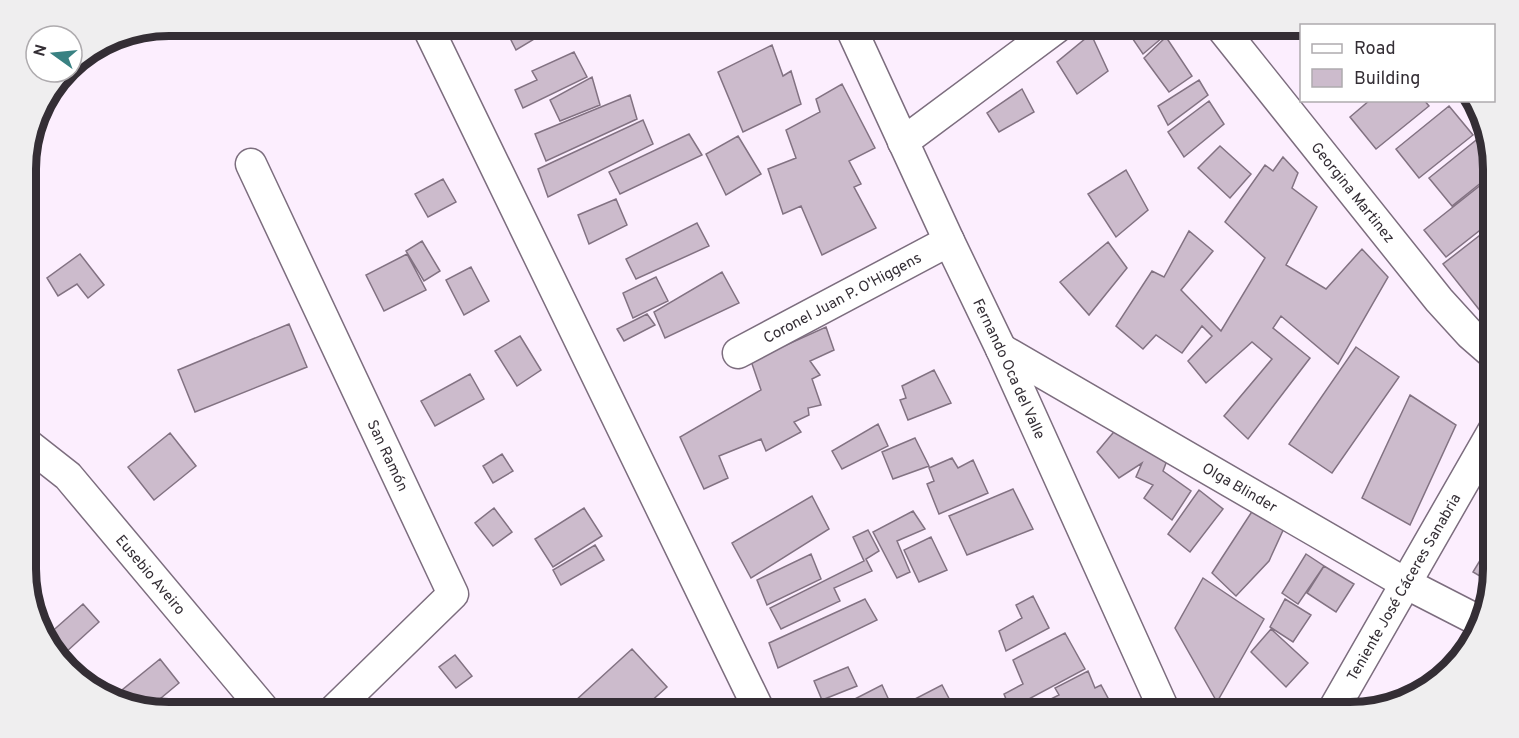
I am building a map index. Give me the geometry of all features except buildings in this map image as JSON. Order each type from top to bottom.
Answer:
[{"type":"street","points":[[432,36],[755,702]]},
{"type":"street","name":"Fernando Oca del Valle","points":[[855,36],[1001,350],[1160,702]]},
{"type":"street","points":[[903,142],[1046,36]]},
{"type":"street","name":"Georgina Martinez","points":[[1228,36],[1439,300],[1483,345]]},
{"type":"street","name":"San Ramón","points":[[250,164],[453,594],[342,702]]},
{"type":"street","name":"Coronel Juan P. O'Higgens","points":[[738,353],[949,241]]},
{"type":"street","name":"Olga Blinder","points":[[1001,350],[1406,583],[1474,618]]},
{"type":"street","name":"Teniente José Cáceres Sanabria","points":[[1338,702],[1483,448]]},
{"type":"street","name":"Eusebio Aveiro","points":[[36,451],[68,476],[258,702]]}]
